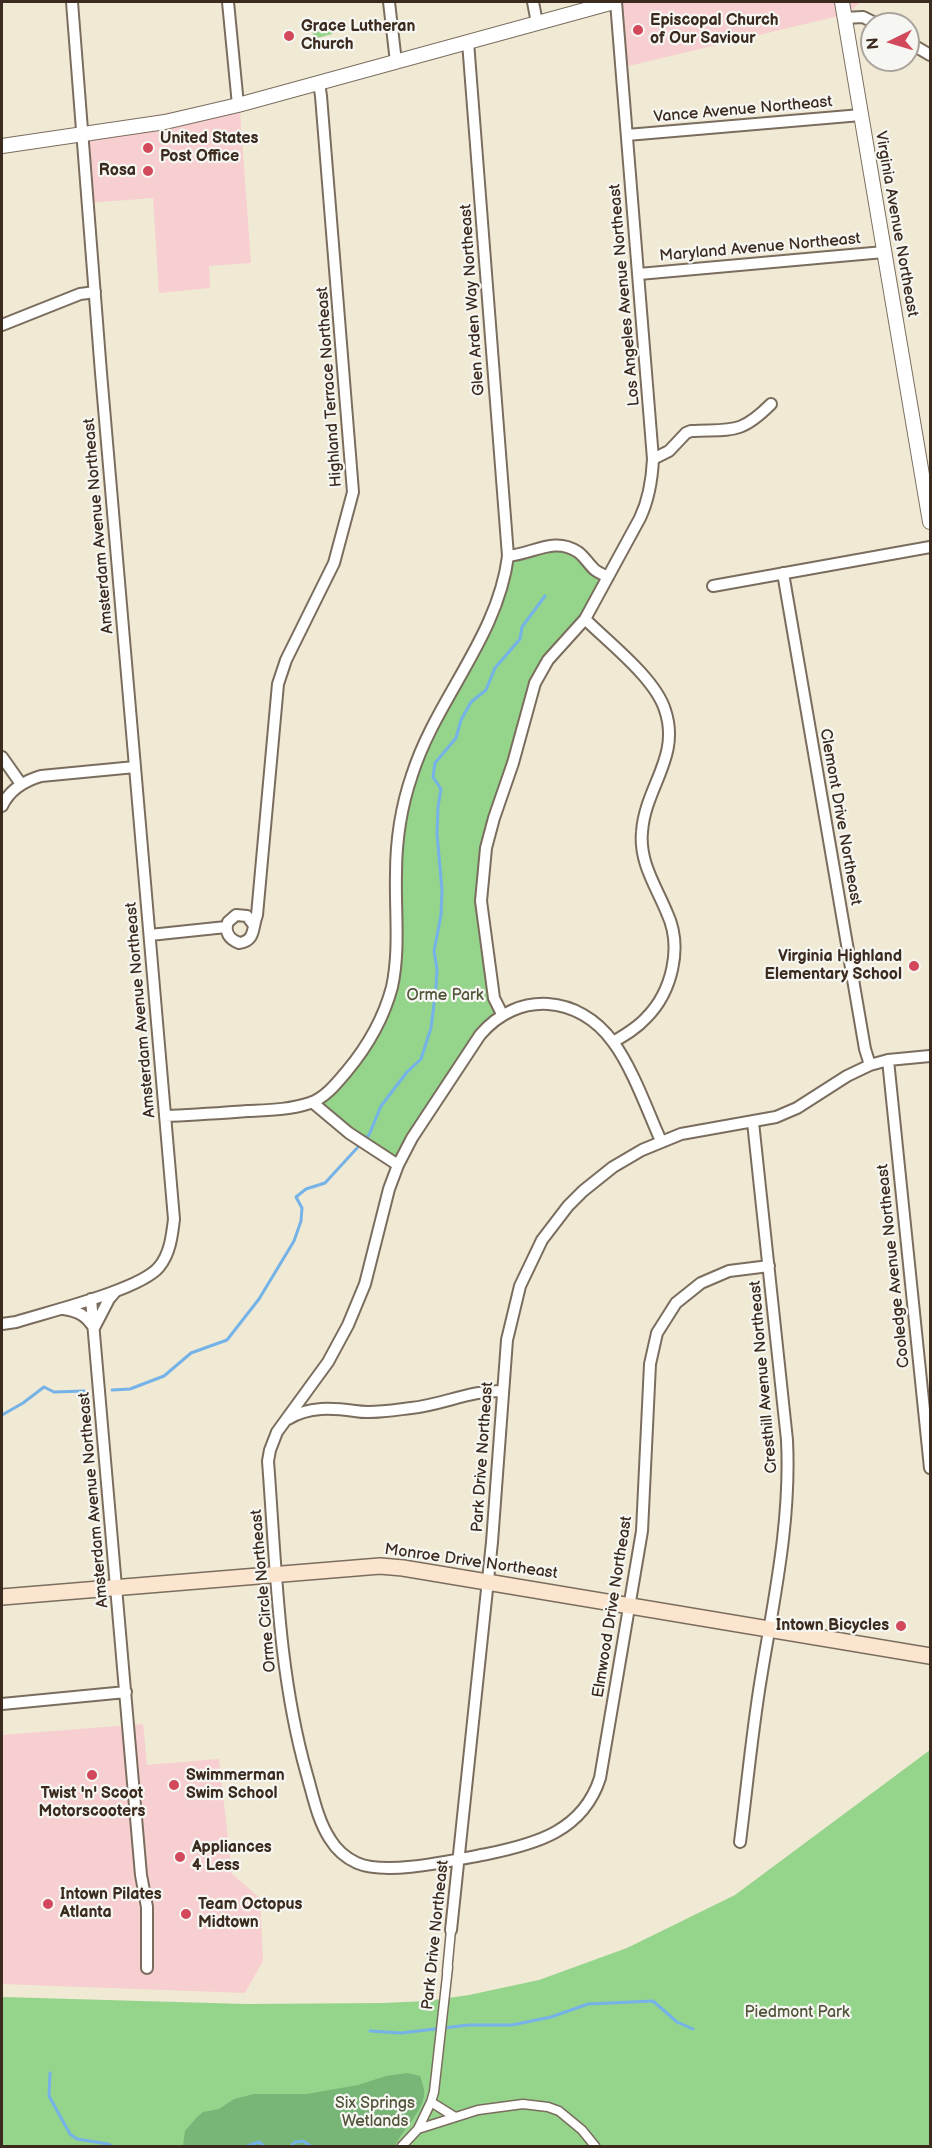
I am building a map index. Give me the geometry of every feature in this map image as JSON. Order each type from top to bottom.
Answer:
[{"type":"main road","name":"Monroe Drive Northeast","points":[[2,1597],[380,1566],[488,1581],[930,1656]]},
{"type":"street","name":"Amsterdam Avenue Northeast","points":[[72,2],[174,1219],[172,1237],[166,1256],[158,1269],[145,1279],[91,1299],[142,1881],[147,1907],[147,1968]]},
{"type":"street","points":[[228,2],[238,105]]},
{"type":"street","points":[[389,2],[396,62]]},
{"type":"street","points":[[533,2],[537,23]]},
{"type":"street","points":[[2,146],[165,122],[238,105],[615,2]]},
{"type":"street","name":"Los Angeles Avenue Northeast","points":[[502,1014],[494,998],[482,919],[482,883],[486,848],[494,818],[513,763],[534,683],[548,660],[585,619],[646,505],[652,481],[653,459],[639,274],[615,2]]},
{"type":"street","name":"Virginia Avenue Northeast","points":[[842,2],[884,252],[926,467],[930,522]]},
{"type":"street","points":[[844,18],[860,17]]},
{"type":"street","name":"Glen Arden Way Northeast","points":[[312,1102],[336,1084],[355,1062],[375,1029],[386,1004],[392,987],[396,961],[397,851],[407,789],[430,730],[476,649],[492,615],[501,589],[508,556],[468,42]]},
{"type":"street","name":"Highland Terrace Northeast","points":[[254,924],[257,915],[278,684],[286,660],[334,564],[353,492],[319,83]]},
{"type":"street","name":"Vance Avenue Northeast","points":[[627,135],[861,115]]},
{"type":"street","name":"Maryland Avenue Northeast","points":[[639,274],[884,252]]},
{"type":"street","points":[[2,325],[80,294],[95,292]]},
{"type":"street","points":[[653,459],[669,451],[691,431],[740,428],[754,421],[771,404]]},
{"type":"street","points":[[508,556],[544,546],[562,546],[579,553],[594,570],[608,577]]},
{"type":"street","points":[[713,586],[930,547]]},
{"type":"street","name":"Clemont Drive Northeast","points":[[783,573],[865,1049],[870,1065]]},
{"type":"street","points":[[585,619],[653,687],[665,708],[670,731],[667,757],[646,805],[641,838],[647,870],[672,926],[674,944],[672,968],[665,990],[653,1010],[637,1027],[613,1042]]},
{"type":"street","points":[[2,757],[21,784]]},
{"type":"street","points":[[2,806],[8,796],[21,784],[41,776],[135,767]]},
{"type":"street","points":[[236,915],[247,916],[254,924],[254,930],[249,939],[239,943],[229,938],[226,927],[231,918],[236,915]]},
{"type":"street","points":[[150,934],[226,927]]},
{"type":"street","points":[[502,1014],[529,1004],[556,1005],[590,1020],[613,1042],[622,1057],[661,1141]]},
{"type":"street","name":"Orme Circle Northeast","points":[[459,1859],[401,1867],[371,1867],[347,1857],[330,1839],[311,1791],[294,1721],[286,1674],[268,1461],[273,1441],[328,1362],[348,1325],[365,1284],[389,1189],[412,1138],[480,1035],[502,1014]]},
{"type":"street","name":"Park Drive Northeast","points":[[418,2129],[432,2102],[435,2079],[488,1581],[507,1340],[513,1306],[526,1270],[542,1240],[568,1206],[596,1180],[627,1158],[661,1141],[702,1129],[776,1117],[797,1108],[847,1076],[870,1065],[888,1060],[930,1056]]},
{"type":"street","name":"Cooledge Avenue Northeast","points":[[888,1060],[930,1468]]},
{"type":"street","points":[[165,1116],[284,1109],[312,1102],[349,1132],[398,1165]]},
{"type":"street","name":"Cresthill Avenue Northeast","points":[[740,1842],[754,1728],[786,1523],[789,1475],[753,1122]]},
{"type":"street","name":"Elmwood Drive Northeast","points":[[459,1859],[497,1852],[552,1834],[573,1822],[588,1805],[600,1778],[642,1531],[650,1364],[657,1333],[676,1304],[701,1283],[729,1271],[769,1266]]},
{"type":"street","points":[[60,1308],[77,1311],[94,1329],[109,1299],[117,1291]]},
{"type":"street","points":[[2,1324],[91,1299]]},
{"type":"street","points":[[286,1421],[299,1412],[310,1409],[363,1412],[411,1408],[482,1392],[502,1390]]},
{"type":"street","points":[[2,1704],[126,1692]]},
{"type":"street","points":[[432,2102],[455,2117]]},
{"type":"street","points":[[402,2146],[418,2129],[478,2110],[512,2105],[548,2107],[566,2115],[595,2146]]},
{"type":"shaded area","points":[[617,2],[861,2],[847,14],[620,68]]},
{"type":"shaded area","points":[[239,98],[251,263],[209,266],[210,288],[159,293],[153,198],[88,203],[83,130]]},
{"type":"shaded area","points":[[143,1724],[147,1765],[219,1759],[232,1874],[260,1898],[263,1961],[245,1993],[2,1984],[2,1735]]},
{"type":"green space","points":[[333,19],[335,28],[332,34],[314,39],[311,26]]},
{"type":"green space","name":"Orme Park","points":[[574,549],[610,582],[544,661],[486,865],[485,935],[502,1006],[400,1164],[315,1103],[389,1010],[402,820],[431,734],[500,612],[511,561],[537,550]]},
{"type":"green space","name":"Piedmont Park","points":[[930,1750],[930,2146],[2,2146],[2,1997],[246,2004],[383,2003],[427,2001],[469,1995],[539,1980],[627,1948],[735,1895]]},
{"type":"green space","name":"Six Springs Wetlands","points":[[407,2073],[420,2076],[424,2096],[419,2109],[395,2146],[183,2146],[185,2131],[197,2117],[203,2112],[219,2109],[234,2099],[254,2094],[307,2094]]},
{"type":"waterway","points":[[112,1390],[130,1389],[164,1376],[191,1353],[227,1340],[259,1299],[294,1241],[301,1221],[302,1208],[296,1197],[306,1189],[325,1183],[369,1135],[381,1106],[407,1072],[421,1059],[431,1028],[437,969],[434,951],[441,915],[442,890],[437,834],[441,789],[433,777],[435,763],[456,738],[461,720],[471,702],[486,690],[495,668],[520,639],[522,627],[545,596]]},
{"type":"waterway","points":[[2,1415],[44,1387],[54,1392],[84,1391]]},
{"type":"waterway","points":[[370,2031],[401,2033],[469,2025],[512,2025],[551,2017],[588,2004],[653,2001],[677,2022],[693,2029]]},
{"type":"waterway","points":[[50,2073],[49,2096],[70,2134],[77,2139],[112,2146]]},
{"type":"waterway","points":[[291,2146],[295,2142],[303,2141],[311,2146]]},
{"type":"waterway","points":[[247,2146],[259,2142],[264,2146]]},
{"type":"place","name":"Episcopal Church of Our Saviour","points":[[638,30]]},
{"type":"place","name":"Grace Lutheran Church","points":[[289,36]]},
{"type":"place","name":"United States Post Office","points":[[148,148]]},
{"type":"place","name":"Rosa","points":[[148,171]]},
{"type":"place","name":"Virginia Highland Elementary School","points":[[914,966]]},
{"type":"place","name":"Intown Bicycles","points":[[901,1626]]},
{"type":"place","name":"Twist 'n' Scoot Motorscooters","points":[[92,1775]]},
{"type":"place","name":"Swimmerman Swim School","points":[[174,1785]]},
{"type":"place","name":"Appliances 4 Less","points":[[180,1857]]},
{"type":"place","name":"Intown Pilates Atlanta","points":[[48,1904]]},
{"type":"place","name":"Team Octopus Midtown","points":[[186,1914]]}]
